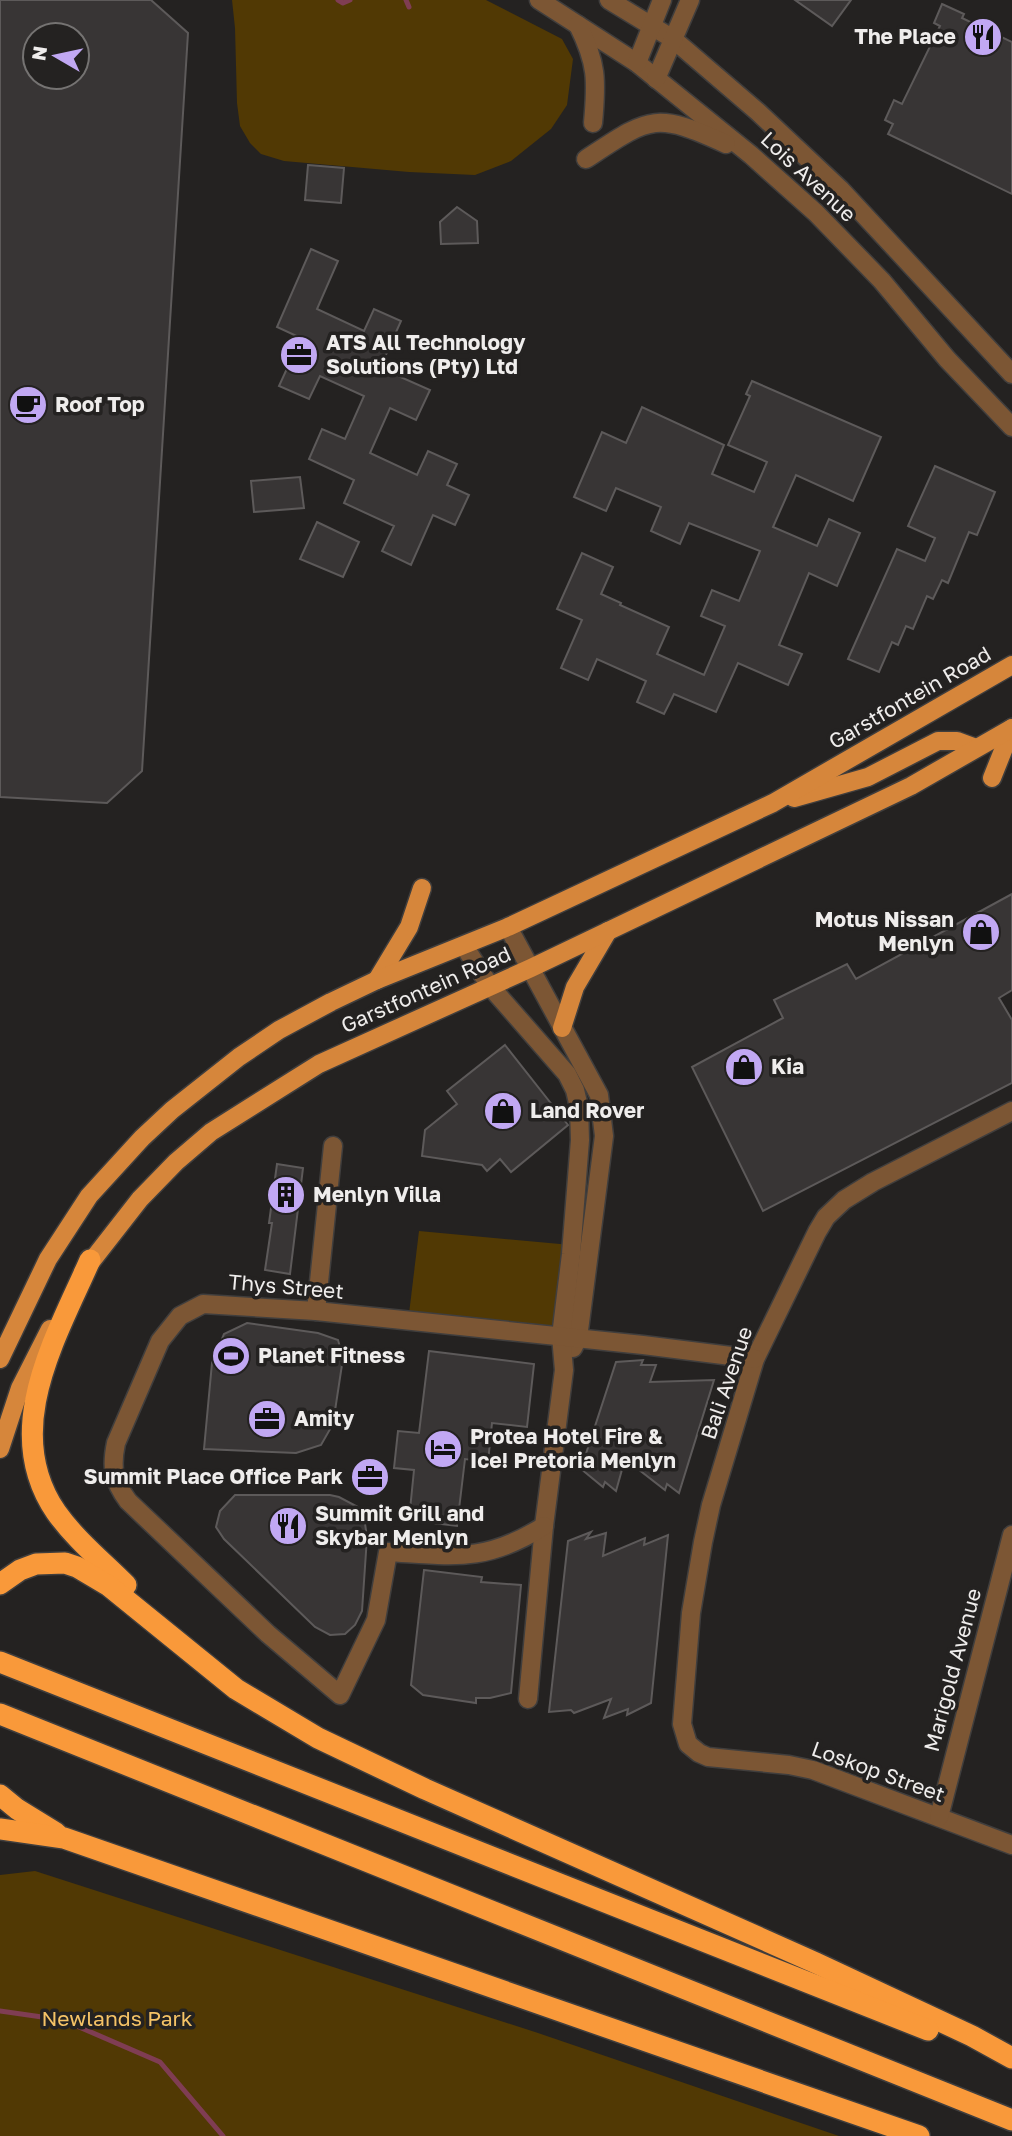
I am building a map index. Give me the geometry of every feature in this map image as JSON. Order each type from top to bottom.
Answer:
[{"type":"highway","points":[[90,1260],[38,1386],[31,1435],[33,1455],[42,1484],[56,1511],[78,1537],[194,1654]]},
{"type":"highway","points":[[0,1584],[20,1570],[36,1564],[65,1563],[77,1567],[109,1586],[236,1689],[318,1738],[425,1789],[816,1963],[972,2036],[1012,2058]]},
{"type":"highway","points":[[0,1662],[1012,2063]]},
{"type":"highway","points":[[0,1714],[1012,2120]]},
{"type":"highway","points":[[0,1794],[17,1809],[64,1838]]},
{"type":"highway","points":[[0,1829],[64,1838],[919,2136]]},
{"type":"main road","name":"Garstfontein Road","points":[[0,1359],[48,1259],[89,1196],[142,1138],[239,1057],[269,1036],[377,980],[508,927],[773,803],[1012,665]]},
{"type":"main road","name":"Garstfontein Road","points":[[0,1449],[20,1388],[54,1321],[90,1260],[140,1199],[176,1162],[211,1132],[319,1064],[531,968],[911,786],[1012,728]]},
{"type":"main road","points":[[992,778],[1012,728]]},
{"type":"main road","points":[[773,803],[852,783],[938,741],[957,741],[976,748]]},
{"type":"main road","points":[[377,980],[409,927],[422,888]]},
{"type":"main road","points":[[562,1028],[575,987],[608,931]]},
{"type":"street","name":"Lois Avenue","points":[[539,0],[637,63],[751,155],[816,213],[868,265],[947,359],[1012,427]]},
{"type":"street","name":"Lois Avenue","points":[[609,0],[673,39],[758,112],[839,189],[1012,374]]},
{"type":"street","points":[[637,63],[662,0]]},
{"type":"street","points":[[656,79],[690,0]]},
{"type":"street","points":[[578,24],[592,54],[596,75],[593,122]]},
{"type":"street","points":[[586,159],[633,129],[660,122],[688,127],[751,155]]},
{"type":"street","points":[[508,927],[599,1095],[604,1136],[564,1370],[544,1526],[528,1699]]},
{"type":"street","points":[[464,946],[490,985],[567,1074],[575,1090],[579,1107],[578,1163],[571,1255],[569,1337]]},
{"type":"street","name":"Bali Avenue","points":[[688,1744],[681,1724],[682,1700],[691,1613],[711,1506],[755,1359],[826,1217],[844,1200],[873,1182],[1012,1111]]},
{"type":"street","points":[[316,1311],[332,1146]]},
{"type":"street","name":"Thys Street","points":[[544,1526],[517,1542],[468,1556],[388,1552],[376,1620],[340,1695],[268,1634],[118,1489],[112,1469],[116,1443],[160,1341],[180,1316],[203,1304],[316,1311],[755,1359]]},
{"type":"street","name":"Marigold Avenue","points":[[939,1817],[1012,1535]]},
{"type":"street","name":"Loskop Street","points":[[688,1744],[708,1757],[813,1770],[1012,1844]]},
{"type":"green space","points":[[232,0],[486,0],[562,39],[573,59],[567,105],[551,129],[511,161],[475,175],[284,161],[261,154],[250,143],[240,126]]},
{"type":"green space","points":[[419,1231],[571,1245],[554,1329],[409,1314]]},
{"type":"green space","name":"Newlands Park","points":[[35,1871],[538,2033],[839,2136],[0,2136],[0,1875]]},
{"type":"building","points":[[0,0],[151,0],[188,33],[142,771],[107,803],[0,797]]},
{"type":"building","points":[[795,0],[851,0],[832,26]]},
{"type":"building","points":[[942,4],[964,14],[962,18],[1012,42],[1012,194],[888,134],[893,124],[885,120],[894,100],[902,104],[940,26],[934,23]]},
{"type":"building","points":[[308,165],[344,168],[341,203],[305,200]]},
{"type":"building","points":[[457,207],[477,221],[478,243],[441,244],[440,222]]},
{"type":"building","points":[[311,249],[338,261],[317,309],[364,331],[374,309],[401,321],[380,368],[430,390],[416,420],[390,408],[370,453],[417,475],[428,451],[457,464],[447,485],[469,495],[455,525],[433,515],[411,565],[382,551],[394,526],[344,503],[354,480],[309,459],[322,429],[345,439],[364,396],[320,376],[309,399],[279,386],[301,338],[277,327]]},
{"type":"building","points":[[752,381],[881,437],[853,501],[796,475],[773,527],[817,546],[829,519],[860,533],[837,586],[809,573],[779,645],[802,654],[788,685],[738,663],[716,712],[674,694],[664,714],[637,702],[646,681],[597,659],[588,680],[561,668],[582,620],[557,609],[582,553],[613,567],[601,594],[669,627],[657,654],[704,675],[725,626],[701,616],[712,590],[739,601],[760,551],[689,523],[680,544],[651,531],[661,507],[616,488],[606,511],[574,497],[602,432],[626,443],[642,407],[724,445],[712,474],[754,492],[767,462],[728,445],[750,396],[746,394]]},
{"type":"building","points":[[935,466],[995,492],[977,535],[969,532],[948,583],[942,580],[933,599],[927,596],[913,629],[906,626],[898,645],[892,642],[879,672],[848,659],[897,549],[925,561],[935,538],[908,526]]},
{"type":"building","points":[[300,477],[304,508],[254,512],[251,481]]},
{"type":"building","points":[[317,522],[359,542],[343,577],[300,559]]},
{"type":"building","points":[[1012,894],[1012,990],[999,998],[1012,1020],[1012,1083],[763,1211],[692,1067],[783,1018],[774,1000],[847,964],[856,979]]},
{"type":"building","name":"Land Rover","points":[[505,1045],[568,1125],[511,1172],[500,1159],[487,1171],[482,1165],[422,1156],[425,1130],[457,1104],[447,1091]]},
{"type":"building","name":"Menlyn Villa","points":[[277,1164],[303,1168],[290,1274],[265,1270]]},
{"type":"building","points":[[247,1323],[318,1333],[338,1340],[343,1358],[333,1424],[321,1445],[296,1453],[204,1449],[212,1363],[224,1334]]},
{"type":"building","name":"Protea Hotel Fire & Ice! Pretoria Menlyn","points":[[429,1351],[534,1364],[527,1427],[492,1423],[488,1462],[465,1459],[457,1526],[409,1520],[414,1470],[394,1468],[398,1431],[419,1433]]},
{"type":"building","points":[[643,1360],[641,1365],[656,1365],[650,1382],[714,1380],[679,1493],[667,1484],[665,1490],[625,1459],[616,1491],[605,1482],[603,1487],[581,1469],[616,1362]]},
{"type":"building","points":[[235,1495],[330,1495],[358,1507],[364,1517],[367,1537],[362,1611],[355,1625],[345,1634],[330,1635],[315,1627],[224,1539],[216,1527],[220,1511]]},
{"type":"building","points":[[591,1532],[586,1539],[606,1533],[603,1556],[645,1538],[644,1545],[668,1535],[651,1703],[627,1715],[628,1709],[604,1718],[611,1699],[574,1713],[571,1710],[549,1712],[568,1541]]},
{"type":"building","points":[[424,1570],[482,1577],[481,1582],[521,1585],[511,1693],[476,1698],[476,1703],[423,1695],[411,1685]]},
{"type":"waterway","points":[[338,0],[343,3],[350,0]]},
{"type":"waterway","points":[[406,0],[409,7]]},
{"type":"waterway","points":[[0,2011],[63,2020],[160,2062],[223,2136]]},
{"type":"place","name":"The Place","points":[[983,37]]},
{"type":"place","name":"ATS All Technology Solutions (Pty) Ltd","points":[[299,355]]},
{"type":"place","name":"Roof Top","points":[[28,405]]},
{"type":"place","name":"Motus Nissan Menlyn","points":[[981,932]]},
{"type":"place","name":"Kia","points":[[744,1067]]},
{"type":"place","name":"Land Rover","points":[[503,1111]]},
{"type":"place","name":"Menlyn Villa","points":[[286,1195]]},
{"type":"place","name":"Planet Fitness","points":[[231,1356]]},
{"type":"place","name":"Amity","points":[[267,1419]]},
{"type":"place","name":"Protea Hotel Fire & Ice! Pretoria Menlyn","points":[[443,1449]]},
{"type":"place","name":"Summit Place Office Park","points":[[370,1477]]},
{"type":"place","name":"Summit Grill and Skybar Menlyn","points":[[288,1526]]}]
